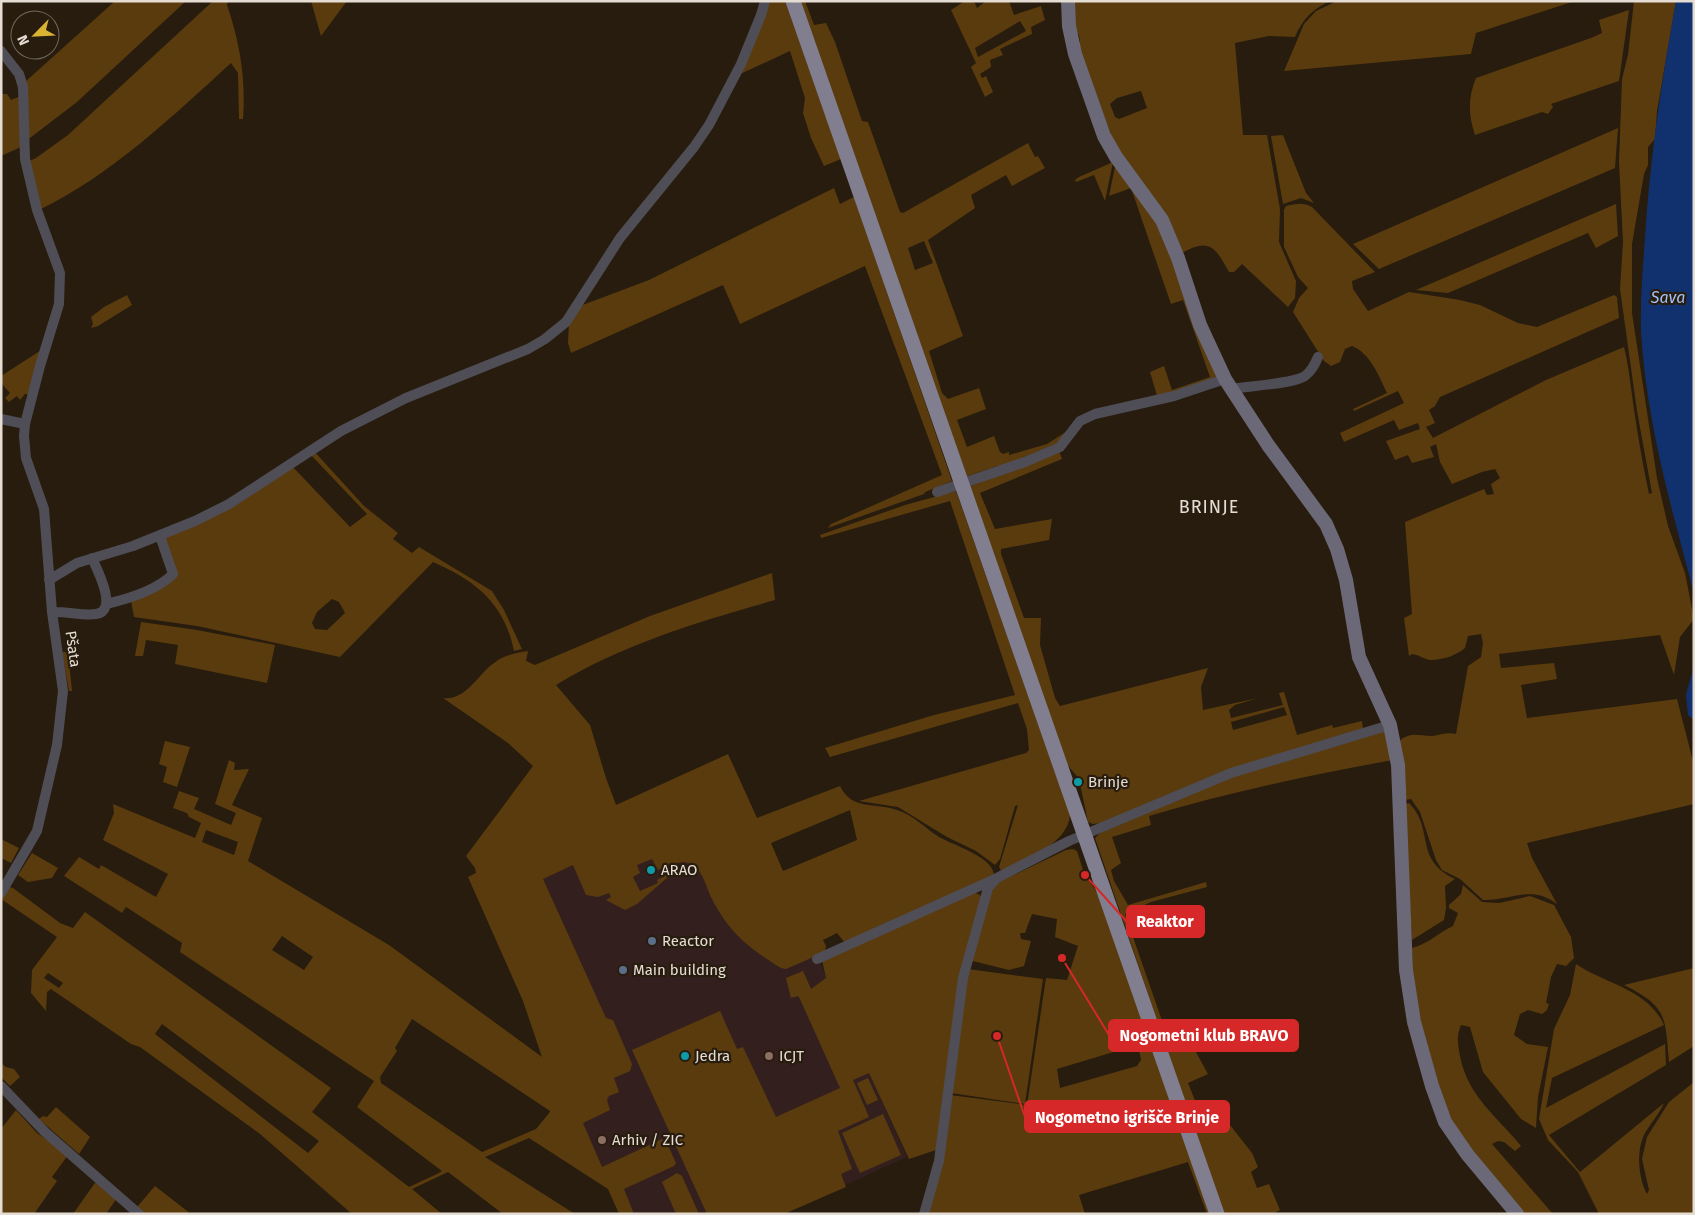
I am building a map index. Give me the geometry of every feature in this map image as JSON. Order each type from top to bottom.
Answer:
[{"type":"main road","points":[[793,1],[1217,1214]]},
{"type":"street","points":[[49,580],[67,567],[160,536],[229,504],[313,447],[363,419],[406,398],[528,349],[562,326],[620,238],[694,147],[709,125],[740,64],[765,1]]},
{"type":"street","points":[[1068,1],[1069,26],[1075,54],[1104,136],[1116,157],[1162,220],[1178,258],[1200,325],[1228,384],[1268,445],[1326,524],[1337,549],[1346,580],[1359,657],[1390,725],[1398,765],[1406,970],[1414,1022],[1432,1086],[1445,1122],[1467,1154],[1517,1214]]},
{"type":"street","name":"Pšata","points":[[1,51],[19,74],[23,87],[24,159],[37,210],[56,256],[61,288],[59,304],[25,424],[26,458],[44,509],[52,612],[63,691],[57,745],[37,831],[21,863],[1,894]]},
{"type":"street","points":[[937,492],[991,474],[1060,446],[1080,421],[1095,414],[1228,384],[1294,380],[1310,371],[1318,356]]},
{"type":"street","points":[[1,419],[25,424]]},
{"type":"street","points":[[106,604],[123,600],[173,574],[160,536]]},
{"type":"street","points":[[52,612],[100,613],[106,604],[103,580],[92,558]]},
{"type":"street","points":[[817,959],[996,879],[1084,835],[1231,773],[1390,725]]},
{"type":"street","points":[[924,1214],[939,1161],[963,978],[988,888],[996,879]]},
{"type":"street","points":[[1,1086],[45,1132],[139,1214]]},
{"type":"shaded area","points":[[115,1],[186,1],[77,102],[26,141],[25,82],[49,60],[60,60],[60,50]]},
{"type":"shaded area","points":[[213,1],[228,1],[227,5],[235,33],[243,75],[243,119],[239,119],[238,73],[231,63],[116,163],[65,196],[39,210],[27,162],[36,158],[68,135]]},
{"type":"shaded area","points":[[311,1],[347,1],[321,36]]},
{"type":"shaded area","points":[[767,1],[785,1],[841,159],[824,166],[811,138],[803,113],[805,98],[790,51],[738,75]]},
{"type":"shaded area","points":[[797,1],[805,1],[814,25],[826,23],[835,42],[862,121],[868,122],[900,212],[903,213],[1028,143],[1035,157],[1038,156],[1045,168],[1012,186],[1006,175],[971,195],[975,208],[928,240],[963,336],[929,351],[942,393],[948,399],[979,388],[986,409],[957,420],[967,447],[994,436],[1000,452],[1003,454],[1009,452],[1009,455],[1047,444],[1072,428],[1062,441],[1000,468],[997,466],[965,477]],"holes":[[[924,241],[933,263],[915,270],[908,248]]]},
{"type":"shaded area","points":[[965,1],[974,1],[977,8],[986,1],[1009,1],[1014,15],[1041,6],[1045,20],[1031,27],[1032,34],[1000,49],[1003,55],[990,60],[991,67],[980,74],[982,78],[986,76],[993,92],[985,97],[971,67],[976,63],[951,10]],"holes":[[[1020,21],[1026,31],[978,57],[975,48]]]},
{"type":"shaded area","points":[[1072,1],[1331,1],[1318,7],[1309,15],[1295,37],[1269,36],[1235,43],[1243,135],[1267,135],[1280,209],[1279,242],[1296,281],[1295,298],[1288,307],[1242,264],[1234,272],[1229,272],[1215,250],[1210,247],[1198,246],[1180,254],[1118,153],[1077,46],[1080,42],[1079,35],[1074,31]],"holes":[[[1141,91],[1147,108],[1119,119],[1115,117],[1110,104],[1117,98]]]},
{"type":"shaded area","points":[[1337,1],[1575,1],[1476,33],[1471,54],[1284,71],[1304,24],[1316,11]]},
{"type":"shaded area","points":[[1634,1],[1676,1],[1657,111],[1655,139],[1648,147],[1648,165],[1644,174],[1632,244],[1632,313],[1657,478],[1668,526],[1685,573],[1694,619],[1680,637],[1674,675],[1660,635],[1499,654],[1501,668],[1554,663],[1557,679],[1521,685],[1527,718],[1677,699],[1694,765],[1694,804],[1527,843],[1532,858],[1557,904],[1548,898],[1530,894],[1483,900],[1460,879],[1442,870],[1436,860],[1420,812],[1411,799],[1404,800],[1398,742],[1411,735],[1456,734],[1468,666],[1481,657],[1483,643],[1481,634],[1468,636],[1465,648],[1450,657],[1431,660],[1412,654],[1409,656],[1404,618],[1412,614],[1405,522],[1484,489],[1487,495],[1494,494],[1491,484],[1500,478],[1495,469],[1452,484],[1440,462],[1436,444],[1430,447],[1434,457],[1412,463],[1408,455],[1395,460],[1386,441],[1420,429],[1418,423],[1399,430],[1394,420],[1344,442],[1340,433],[1404,403],[1398,391],[1354,411],[1353,409],[1387,393],[1369,359],[1358,349],[1352,346],[1345,349],[1340,362],[1331,366],[1324,361],[1293,312],[1299,298],[1308,288],[1298,277],[1284,247],[1284,210],[1286,206],[1296,204],[1306,204],[1312,207],[1375,272],[1352,281],[1353,289],[1368,311],[1409,292],[1480,305],[1518,323],[1537,327],[1614,295],[1617,297],[1619,318],[1440,397],[1435,406],[1429,410],[1435,423],[1426,427],[1433,438],[1546,380],[1624,347],[1649,494],[1652,493],[1637,411],[1620,289],[1623,242],[1619,162],[1622,79],[1628,55]]},
{"type":"shaded area","points":[[1629,10],[1619,81],[1551,104],[1553,107],[1548,114],[1542,112],[1475,135],[1470,106],[1471,92],[1476,78],[1591,38],[1602,33],[1599,20]]},
{"type":"shaded area","points":[[1,94],[7,94],[11,100],[21,96],[21,147],[1,156]]},
{"type":"shaded area","points":[[1618,128],[1615,168],[1379,269],[1353,244]]},
{"type":"shaded area","points":[[1283,135],[1306,193],[1314,203],[1301,198],[1283,204],[1271,136]]},
{"type":"shaded area","points":[[1113,162],[1105,201],[1094,175],[1076,182],[1075,180],[1079,177]]},
{"type":"shaded area","points":[[1116,162],[1153,212],[1219,376],[1158,399],[1150,372],[1164,366],[1172,390],[1210,377],[1183,300],[1171,304],[1131,188],[1109,196]]},
{"type":"shaded area","points":[[834,188],[840,204],[854,197],[952,481],[924,494],[828,528],[831,524],[942,475],[865,266],[740,324],[723,285],[571,353],[568,343],[569,322],[580,306],[649,280]]},
{"type":"shaded area","points":[[1616,204],[1618,236],[1596,248],[1588,233],[1448,293],[1416,290]]},
{"type":"shaded area","points":[[127,295],[132,305],[98,326],[91,328],[93,324],[91,317],[104,307]]},
{"type":"shaded area","points":[[43,349],[30,394],[25,394],[20,400],[17,396],[9,402],[5,398],[10,393],[1,383],[1,376]]},
{"type":"shaded area","points":[[313,450],[364,506],[398,533],[393,539],[412,553],[419,547],[492,591],[504,610],[522,649],[514,651],[503,620],[486,596],[462,577],[433,562],[340,657],[197,626],[134,617],[131,601],[175,577],[165,537],[291,465],[350,527],[367,514],[309,453]],"holes":[[[332,599],[339,602],[345,613],[327,630],[315,629],[312,623],[317,612]]]},
{"type":"shaded area","points":[[1059,451],[1062,459],[980,493],[995,529],[1052,519],[1049,540],[1001,549],[1001,554],[1024,618],[1041,618],[1040,645],[1055,698],[1060,706],[1208,668],[1201,687],[1203,710],[1258,698],[1235,705],[1229,710],[1231,718],[1283,705],[1279,693],[1284,692],[1297,735],[1332,725],[1333,728],[1362,721],[1363,729],[1100,823],[1093,824],[1088,822],[1079,779],[1065,762],[968,487]],"holes":[[[1284,707],[1287,715],[1233,730],[1231,722]]]},
{"type":"shaded area","points":[[956,491],[1070,815],[1062,834],[1054,843],[1002,872],[999,867],[1018,805],[1015,806],[1000,859],[995,865],[976,851],[947,837],[898,807],[859,801],[1026,753],[1029,750],[1027,729],[1018,703],[830,757],[825,748],[934,715],[1015,695],[950,501],[821,538],[820,535],[905,505]]},
{"type":"shaded area","points":[[772,573],[775,600],[662,635],[608,657],[556,685],[590,725],[616,805],[728,754],[757,818],[840,786],[845,794],[858,802],[897,810],[908,815],[939,837],[971,852],[983,860],[991,867],[994,875],[845,943],[837,933],[823,940],[826,946],[825,952],[786,969],[781,968],[759,954],[733,931],[712,899],[701,874],[691,864],[683,862],[658,870],[652,859],[637,865],[640,873],[633,877],[640,891],[658,883],[657,880],[676,870],[637,904],[625,910],[606,900],[611,897],[609,893],[598,897],[586,895],[573,865],[543,879],[606,1018],[613,1020],[632,1064],[630,1071],[614,1078],[619,1092],[609,1096],[607,1100],[610,1110],[583,1123],[602,1167],[662,1139],[666,1141],[676,1163],[674,1166],[624,1189],[634,1214],[619,1214],[608,1189],[529,1138],[485,1157],[575,1214],[503,1214],[448,1172],[412,1189],[442,1214],[352,1214],[260,1134],[140,1047],[131,1044],[51,989],[47,992],[46,1011],[31,993],[32,970],[57,937],[1,899],[9,887],[60,923],[73,928],[85,912],[331,1088],[312,1112],[409,1187],[439,1173],[442,1171],[357,1107],[374,1081],[180,952],[182,943],[126,907],[122,913],[64,876],[79,857],[99,869],[101,865],[156,897],[168,874],[103,840],[114,813],[113,804],[195,838],[201,823],[189,817],[187,813],[173,808],[179,791],[199,798],[194,809],[231,825],[236,813],[215,804],[229,760],[235,763],[234,770],[249,769],[232,805],[262,818],[248,861],[389,945],[542,1057],[523,1001],[468,877],[476,873],[475,868],[466,856],[533,766],[508,743],[443,698],[451,698],[465,691],[488,668],[506,656],[528,651],[526,661],[535,665],[650,616]],"holes":[[[850,810],[857,840],[783,871],[771,843]],[[206,830],[238,842],[234,855],[202,842]],[[282,936],[313,957],[304,970],[272,950]],[[48,973],[63,983],[59,988],[44,978]],[[412,1019],[550,1112],[536,1129],[482,1152],[381,1083],[380,1077],[397,1051],[395,1048]],[[162,1024],[319,1141],[308,1153],[155,1034]]]},
{"type":"shaded area","points":[[141,622],[197,630],[275,645],[267,683],[175,664],[178,645],[146,640],[143,656],[135,656]]},
{"type":"shaded area","points":[[62,652],[68,652],[72,691],[69,691]]},
{"type":"shaded area","points":[[1386,731],[1393,760],[1270,785],[1179,807],[1149,816],[1151,825],[1112,837],[1121,863],[1111,870],[1114,881],[1128,905],[1206,882],[1207,887],[1151,902],[1125,914],[1168,1038],[1182,1035],[1187,1046],[1192,1045],[1208,1074],[1188,1083],[1198,1108],[1200,1110],[1215,1106],[1252,1153],[1258,1167],[1251,1172],[1257,1188],[1269,1184],[1280,1210],[1273,1214],[1223,1214],[1095,838],[1100,833],[1232,777]]},
{"type":"shaded area","points":[[165,741],[190,747],[177,787],[163,782],[167,767],[159,764]]},
{"type":"shaded area","points":[[728,758],[907,1157],[782,1214],[622,1214],[468,877]]},
{"type":"shaded area","points":[[1409,803],[1417,813],[1429,853],[1434,862],[1442,871],[1455,879],[1445,886],[1446,908],[1444,920],[1412,940],[1404,804]]},
{"type":"shaded area","points":[[1,839],[19,848],[11,863],[1,858]]},
{"type":"shaded area","points":[[1073,849],[1077,851],[1085,876],[1095,889],[1106,913],[1211,1214],[1207,1214],[1188,1162],[1079,1195],[1085,1214],[926,1214],[950,1095],[1027,1105],[1046,978],[1067,980],[1078,946],[1055,937],[1057,919],[1032,914],[1025,933],[1020,933],[1021,939],[1031,941],[1024,966],[1009,970],[973,961],[971,956],[991,892],[999,882],[1066,850]],"holes":[[[1127,1048],[1139,1050],[1141,1060],[1137,1066],[1060,1088],[1057,1069]]]},
{"type":"shaded area","points":[[32,853],[58,868],[52,878],[28,882],[18,875]]},
{"type":"shaded area","points":[[1463,885],[1482,902],[1499,903],[1530,896],[1554,905],[1571,937],[1574,958],[1566,966],[1557,964],[1551,977],[1546,1003],[1549,1004],[1547,1010],[1542,1014],[1528,1010],[1520,1014],[1514,1035],[1527,1044],[1548,1047],[1538,1097],[1536,1128],[1521,1119],[1483,1072],[1470,1027],[1461,1025],[1458,1037],[1460,1056],[1469,1083],[1484,1105],[1521,1146],[1515,1151],[1504,1142],[1498,1141],[1492,1144],[1553,1214],[1521,1214],[1463,1144],[1439,1096],[1414,994],[1412,948],[1423,944],[1453,926],[1458,913],[1449,908],[1449,905],[1461,894]]},
{"type":"shaded area","points":[[974,892],[980,895],[982,900],[965,960],[939,1149],[909,1159],[869,1073],[853,1080],[869,1117],[838,1131],[852,1169],[841,1174],[846,1187],[784,1214],[707,1214],[632,1050],[720,1011],[737,1049],[743,1047],[776,1117],[840,1088],[800,999],[798,996],[791,998],[786,978],[803,971],[811,989],[826,978],[822,960]]},
{"type":"shaded area","points":[[1576,964],[1637,995],[1657,1013],[1664,1025],[1552,1078],[1546,1108],[1665,1044],[1666,1065],[1549,1135],[1580,1172],[1664,1103],[1645,1133],[1640,1147],[1640,1172],[1647,1194],[1649,1190],[1642,1159],[1647,1137],[1669,1102],[1694,1082],[1694,1214],[1599,1214],[1578,1172],[1548,1140],[1539,1119],[1554,1029],[1570,995]]},
{"type":"shaded area","points":[[1694,968],[1694,1046],[1669,1062],[1665,1024],[1662,1015],[1649,1000],[1624,985]]},
{"type":"shaded area","points":[[968,969],[1043,979],[1025,1104],[951,1093]]},
{"type":"shaded area","points":[[1,1063],[6,1067],[14,1069],[20,1077],[10,1086],[1,1077]]},
{"type":"shaded area","points":[[868,1078],[878,1100],[867,1105],[857,1083]]},
{"type":"shaded area","points":[[56,1107],[90,1137],[79,1154],[39,1119],[43,1116],[47,1117]]},
{"type":"shaded area","points":[[16,1110],[37,1133],[68,1155],[52,1177],[57,1181],[34,1214],[1,1214],[1,1129]]},
{"type":"shaded area","points":[[883,1114],[901,1155],[860,1173],[842,1133]]},
{"type":"shaded area","points":[[677,1173],[682,1176],[699,1214],[676,1214],[662,1182]]},
{"type":"shaded area","points":[[97,1180],[117,1198],[106,1214],[73,1214]]},
{"type":"shaded area","points":[[155,1186],[191,1214],[144,1214],[137,1207]]},
{"type":"water","name":"Sava","points":[[1676,1],[1694,1],[1694,593],[1668,496],[1654,430],[1648,397],[1641,331],[1647,207],[1653,148]]},
{"type":"water","points":[[1694,666],[1694,720],[1688,715],[1686,695]]},
{"type":"place","name":"Brinje","points":[[1078,782]]},
{"type":"place","name":"ARAO","points":[[651,870]]},
{"type":"place","name":"Reaktor","points":[[1085,875]]},
{"type":"place","name":"Reactor","points":[[652,941]]},
{"type":"place","name":"Nogometni klub BRAVO","points":[[1062,958]]},
{"type":"place","name":"Main building","points":[[623,970]]},
{"type":"place","name":"Nogometno igrišče Brinje","points":[[997,1036]]},
{"type":"place","name":"Jedra","points":[[685,1056]]},
{"type":"place","name":"ICJT","points":[[769,1056]]},
{"type":"place","name":"Arhiv / ZIC","points":[[602,1140]]},
{"type":"district","name":"BRINJE","points":[[1209,507]]}]
